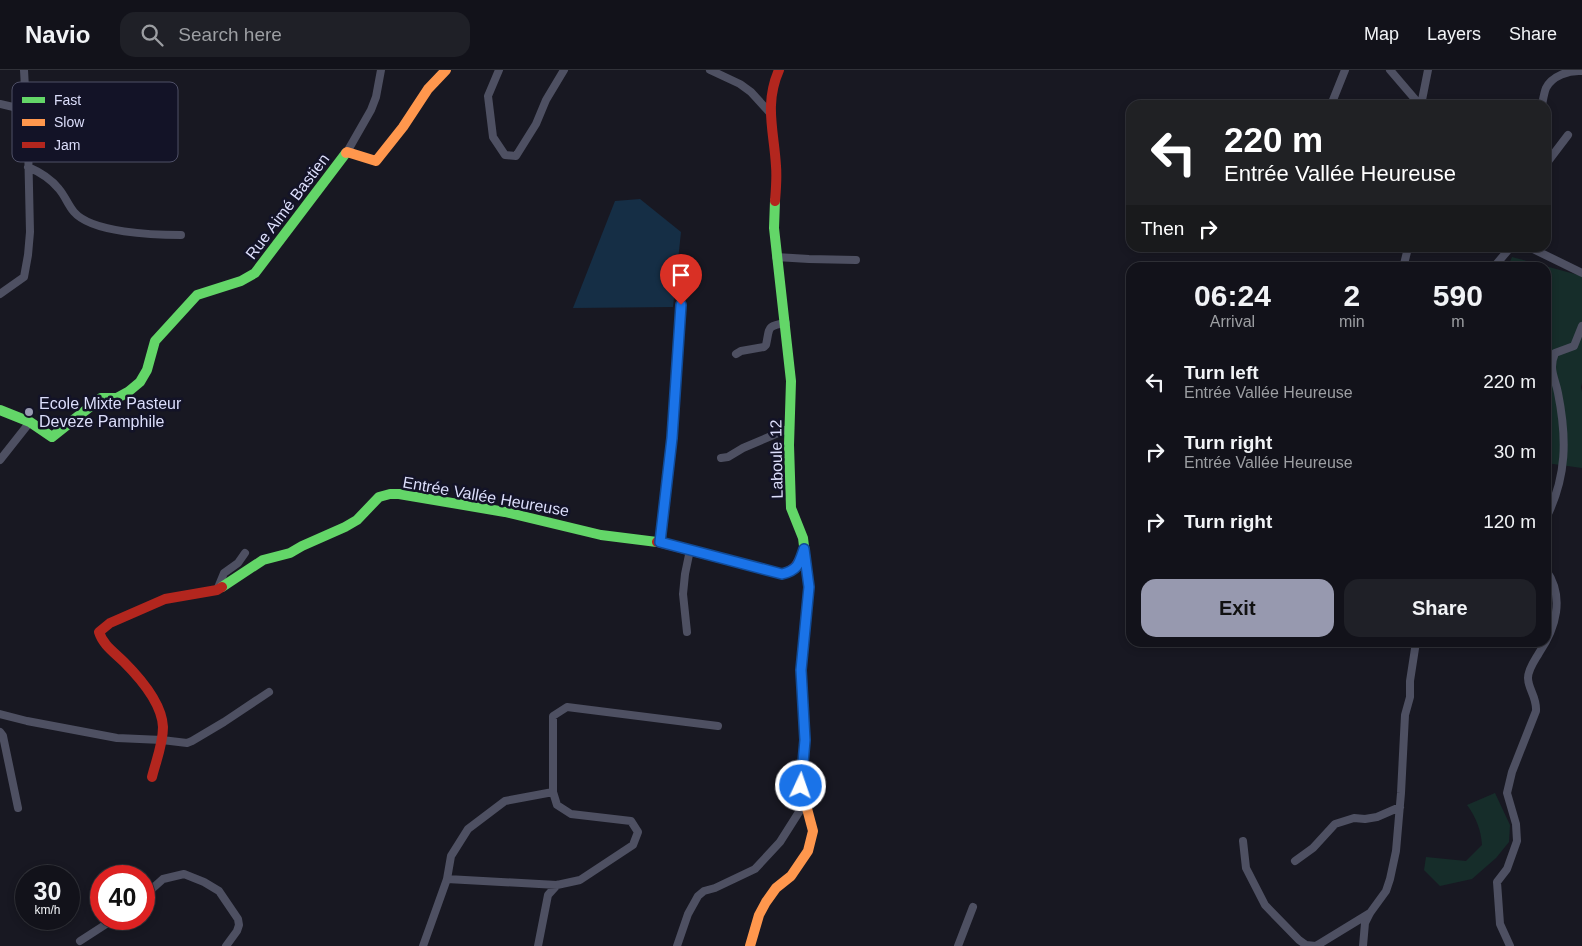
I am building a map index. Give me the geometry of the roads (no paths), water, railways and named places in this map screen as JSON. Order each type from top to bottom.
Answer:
[{"type":"street","points":[[347,152],[371,110],[376,97],[381,70]]},
{"type":"street","name":"Rue Aimé Bastien","points":[[0,410],[30,422],[52,436],[101,398],[118,398],[128,392],[140,382],[147,370],[155,341],[196,296],[241,281],[255,273],[347,152],[376,161],[403,127],[423,95],[446,70]]},
{"type":"street","points":[[499,70],[488,96],[493,137],[505,156],[516,156],[536,124],[546,100],[564,70]]},
{"type":"street","points":[[710,70],[740,84],[756,96],[771,114]]},
{"type":"street","name":"Laboule 12","points":[[750,946],[759,915],[766,902],[776,888],[791,876],[808,850],[813,831],[801,786],[805,740],[801,670],[809,587],[803,538],[792,508],[791,381],[786,323],[776,257],[774,212],[777,176],[771,114],[771,91],[775,76],[779,70]]},
{"type":"street","points":[[1333,100],[1345,70]]},
{"type":"street","points":[[1390,70],[1416,100]]},
{"type":"street","points":[[1421,100],[1428,70]]},
{"type":"street","points":[[1543,100],[1546,89],[1551,81],[1562,74],[1576,70],[1582,71]]},
{"type":"street","points":[[756,96],[771,91]]},
{"type":"street","points":[[1551,157],[1568,134]]},
{"type":"street","points":[[0,294],[24,277],[30,232],[28,162]]},
{"type":"street","points":[[28,167],[41,173],[59,189],[74,212],[81,218],[94,224],[133,233],[181,235]]},
{"type":"street","points":[[1498,262],[1507,252]]},
{"type":"street","points":[[1540,252],[1582,273]]},
{"type":"street","points":[[776,257],[856,260]]},
{"type":"street","points":[[660,542],[672,438],[682,289]]},
{"type":"street","points":[[736,354],[764,347],[769,328],[772,325],[786,323]]},
{"type":"street","points":[[1551,508],[1559,487],[1565,443],[1558,392],[1552,373],[1552,362],[1555,352],[1574,346],[1582,326]]},
{"type":"street","points":[[0,460],[30,422]]},
{"type":"street","points":[[721,458],[728,457],[743,448],[790,428]]},
{"type":"street","name":"Entrée Vallée Heureuse","points":[[162,740],[163,725],[151,696],[136,673],[108,646],[101,638],[99,632],[110,623],[165,599],[217,590],[262,560],[290,553],[344,527],[356,520],[379,497],[390,494],[505,512],[602,535],[660,542],[782,574],[792,571],[798,565],[804,549]]},
{"type":"street","points":[[687,632],[683,594],[690,550]]},
{"type":"street","points":[[217,590],[224,572],[238,563],[245,553]]},
{"type":"street","points":[[1551,579],[1554,585],[1556,613],[1551,633]]},
{"type":"street","points":[[1362,946],[1365,923],[1386,891],[1396,851],[1405,715],[1410,698],[1410,680],[1415,647]]},
{"type":"street","points":[[1510,946],[1500,924],[1497,882],[1507,869],[1514,855],[1517,841],[1516,824],[1507,793],[1512,772],[1536,711],[1536,702],[1528,678],[1531,667],[1543,647]]},
{"type":"street","points":[[0,714],[117,738],[186,743],[224,722],[269,692]]},
{"type":"street","points":[[448,879],[557,885],[580,880],[633,845],[638,832],[631,821],[571,814],[557,805],[553,792],[553,716],[567,707],[718,726]]},
{"type":"street","points":[[0,732],[3,736],[18,808]]},
{"type":"street","points":[[152,777],[162,740]]},
{"type":"street","points":[[423,946],[448,879],[451,856],[468,829],[505,801],[553,792]]},
{"type":"street","points":[[677,946],[688,914],[698,896],[755,869],[780,842],[806,801]]},
{"type":"street","points":[[1295,861],[1313,848],[1335,824],[1354,818],[1377,817],[1400,807]]},
{"type":"street","points":[[1242,841],[1246,868],[1265,905],[1306,945],[1316,946],[1370,913]]},
{"type":"street","points":[[155,886],[163,879],[184,874],[204,882],[219,892],[238,920],[239,926],[226,946]]},
{"type":"street","points":[[538,946],[548,895],[557,885]]},
{"type":"street","points":[[958,946],[973,907]]},
{"type":"street","points":[[80,941],[97,930]]},
{"type":"water","points":[[640,199],[681,232],[673,307],[573,308],[615,201]]},
{"type":"place","name":"Ecole Mixte Pasteur Deveze Pamphile","points":[[29,412]]}]
